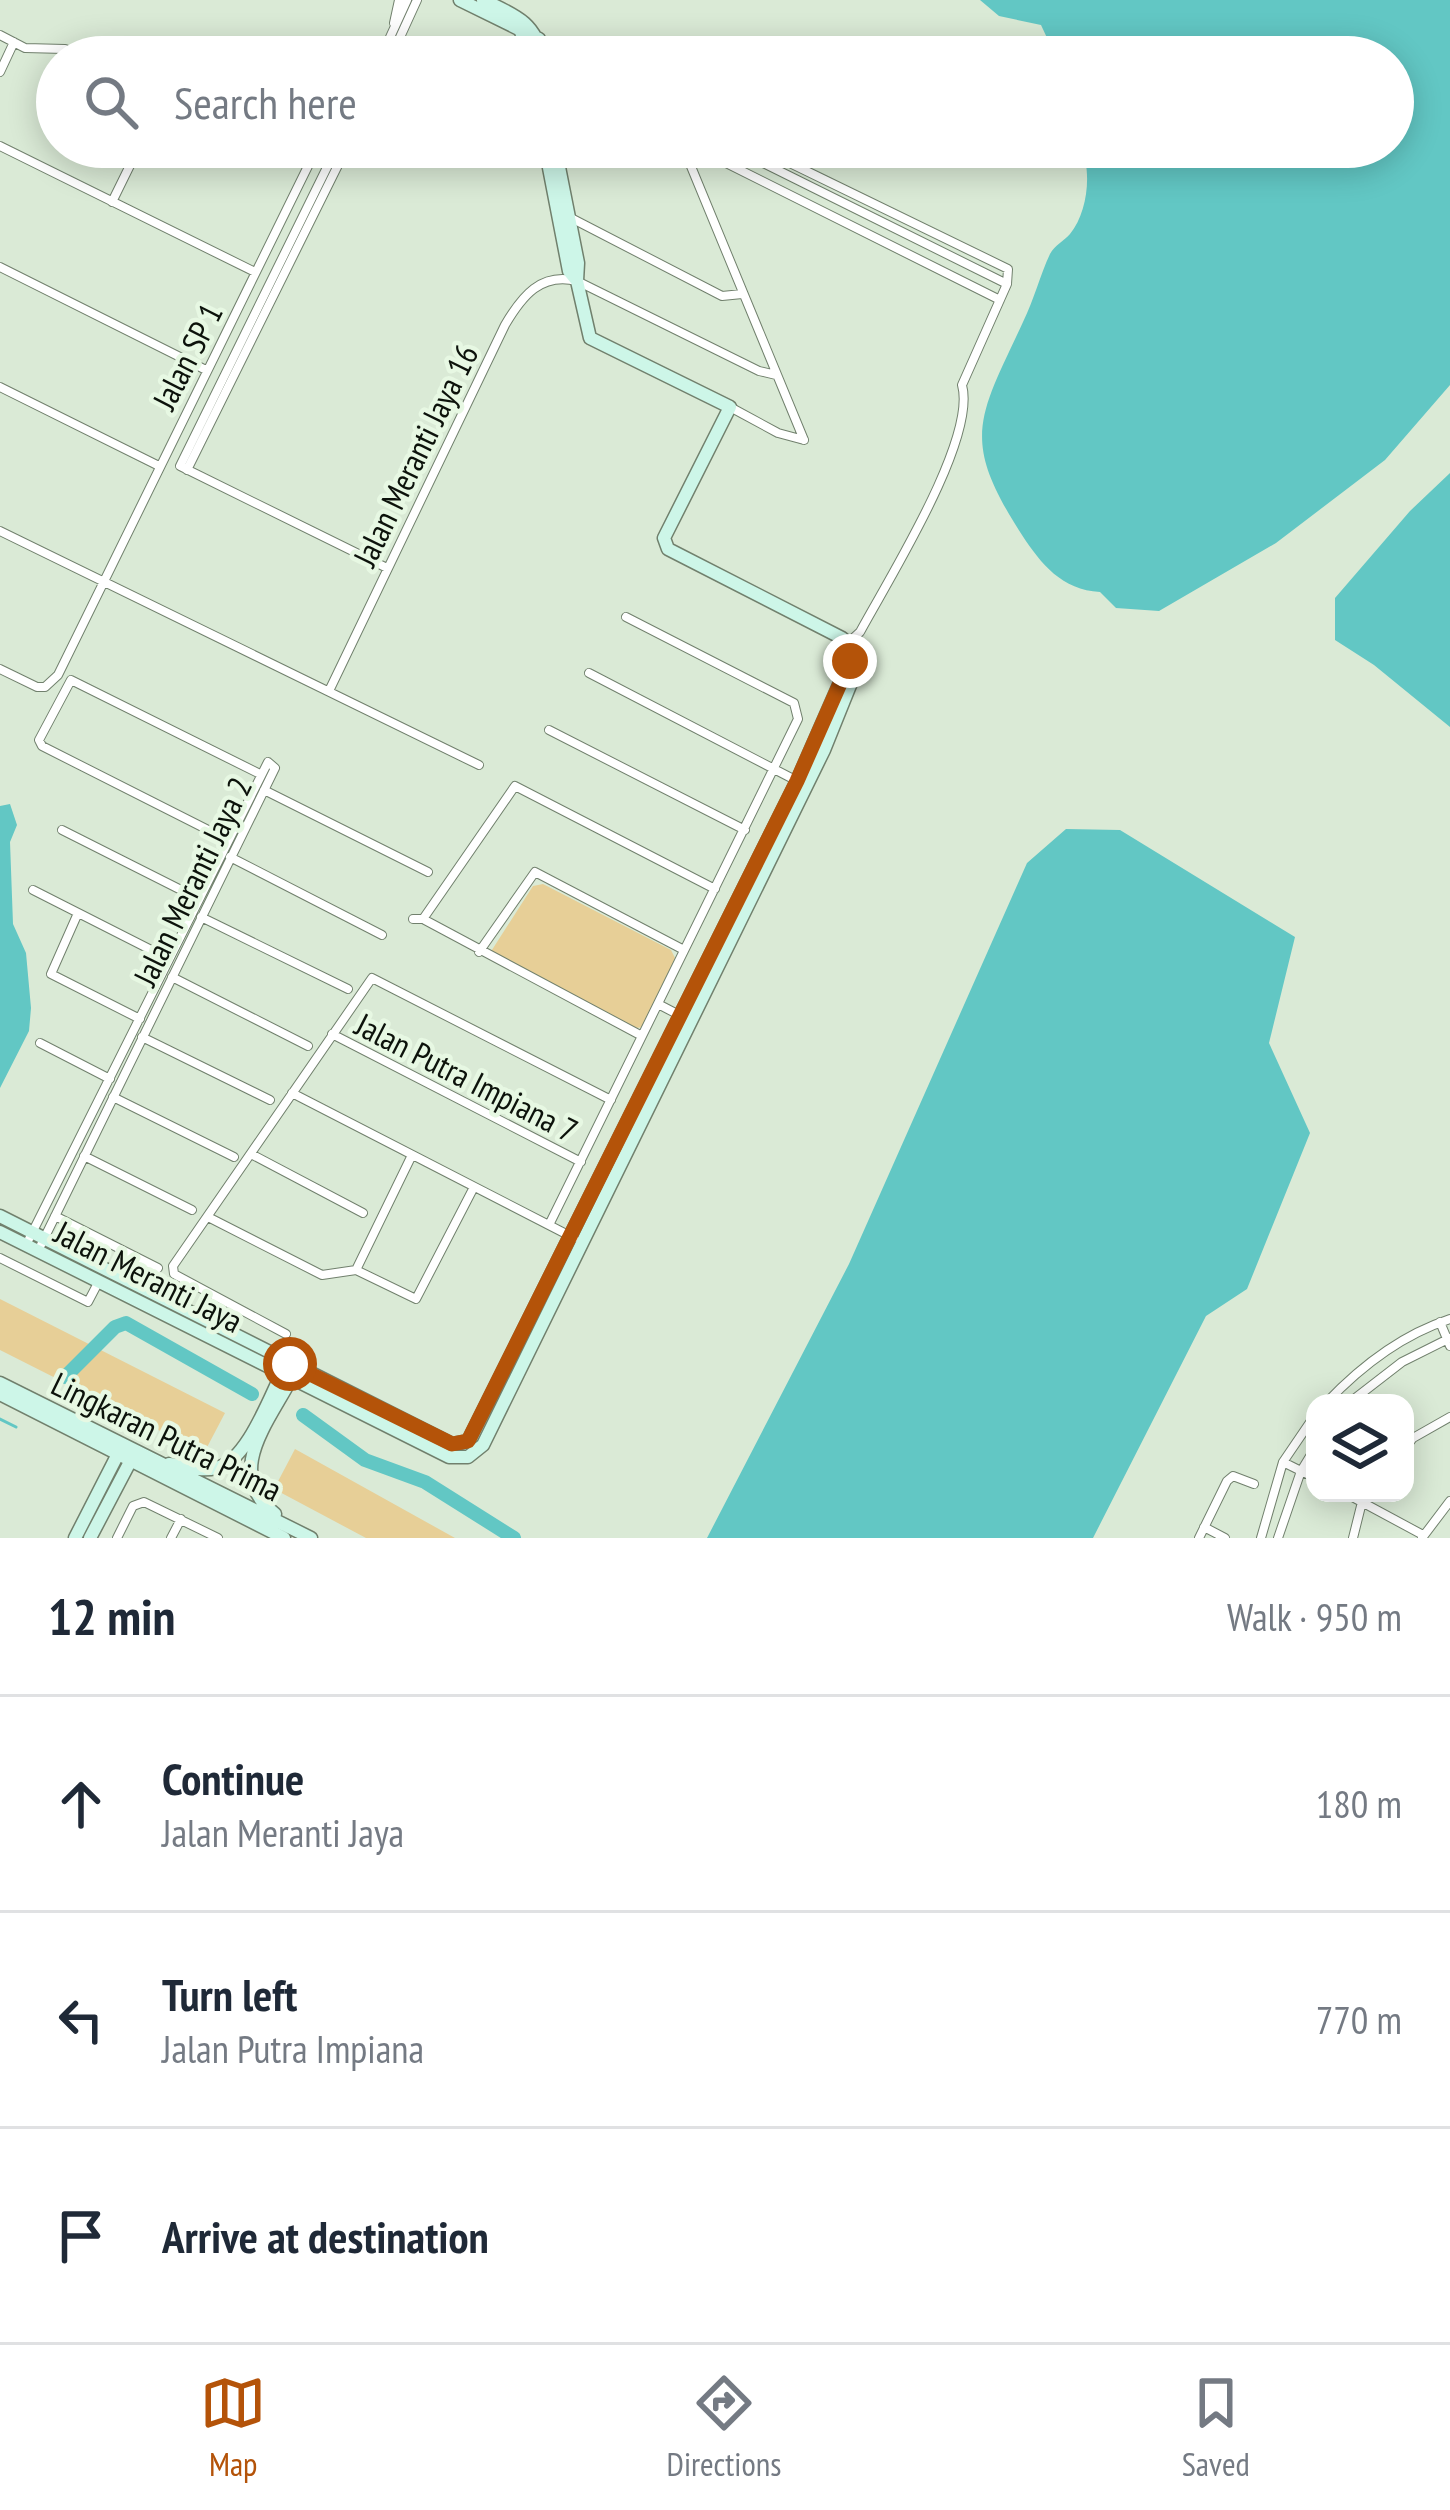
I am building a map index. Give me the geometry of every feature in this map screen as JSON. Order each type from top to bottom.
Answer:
[{"type":"street","points":[[460,0],[525,36]]},
{"type":"street","points":[[483,0],[523,20],[531,36]]},
{"type":"street","points":[[393,36],[412,2]]},
{"type":"street","points":[[399,36],[412,2]]},
{"type":"street","points":[[520,31],[525,36]]},
{"type":"street","points":[[0,35],[36,49]]},
{"type":"street","points":[[0,72],[14,42]]},
{"type":"street","points":[[0,146],[36,164]]},
{"type":"street","points":[[44,168],[255,272]]},
{"type":"street","points":[[112,202],[129,168]]},
{"type":"street","name":"Jalan SP 1","points":[[0,669],[38,687],[51,683],[105,581],[301,168]]},
{"type":"street","points":[[183,468],[327,168]]},
{"type":"street","points":[[183,468],[336,168]]},
{"type":"street","points":[[549,168],[569,271],[577,281],[776,375]]},
{"type":"street","points":[[560,168],[590,338],[778,433],[804,440],[691,168]]},
{"type":"street","points":[[736,168],[1000,301]]},
{"type":"street","points":[[773,168],[1007,284]]},
{"type":"street","points":[[800,168],[1008,269],[1007,284],[962,385],[961,429],[941,479],[860,632],[848,644]]},
{"type":"street","points":[[570,218],[722,296],[742,294]]},
{"type":"street","points":[[0,267],[206,370]]},
{"type":"street","name":"Jalan Meranti Jaya 16","points":[[329,691],[520,300],[545,280],[577,281]]},
{"type":"street","points":[[0,387],[159,466]]},
{"type":"street","points":[[730,407],[665,544],[848,644]]},
{"type":"street","points":[[183,468],[387,568]]},
{"type":"street","points":[[0,531],[478,765]]},
{"type":"street","points":[[549,1225],[798,718],[794,703],[626,617]]},
{"type":"street","points":[[292,1094],[577,1239],[853,678],[848,644]]},
{"type":"street","points":[[801,784],[850,661]]},
{"type":"street","points":[[589,673],[801,784]]},
{"type":"street","points":[[228,840],[39,744],[70,680],[260,775]]},
{"type":"street","points":[[549,730],[745,830]]},
{"type":"street","name":"Jalan Meranti Jaya 2","points":[[35,1241],[55,1216],[113,1096],[124,1063],[140,1019],[170,959],[182,945],[201,916],[273,765],[266,764],[260,775],[199,899],[182,945],[172,977],[142,1037],[124,1063],[110,1079],[61,1174],[35,1241]]},
{"type":"street","points":[[642,1036],[418,919],[515,786],[716,889]]},
{"type":"street","points":[[264,790],[428,872]]},
{"type":"street","points":[[62,830],[199,899]]},
{"type":"street","points":[[230,857],[378,932]]},
{"type":"street","points":[[479,952],[535,872],[684,950]]},
{"type":"street","points":[[33,890],[170,959]]},
{"type":"street","points":[[79,914],[51,974],[140,1019]]},
{"type":"street","points":[[201,916],[349,989]]},
{"type":"street","points":[[172,977],[308,1046]]},
{"type":"street","points":[[286,1334],[172,1271],[372,977],[611,1100]]},
{"type":"street","points":[[659,1001],[687,1015]]},
{"type":"street","name":"Jalan Putra Impiana 7","points":[[332,1034],[580,1162]]},
{"type":"street","points":[[142,1037],[270,1100]]},
{"type":"street","points":[[40,1043],[110,1079]]},
{"type":"street","points":[[113,1096],[234,1157]]},
{"type":"street","points":[[251,1154],[363,1213]]},
{"type":"street","points":[[356,1270],[412,1155]]},
{"type":"street","points":[[84,1156],[192,1210]]},
{"type":"street","points":[[61,1174],[72,1180]]},
{"type":"street","points":[[208,1217],[322,1275],[356,1270],[416,1299],[474,1187]]},
{"type":"street","name":"Jalan Meranti Jaya","points":[[0,1216],[99,1281],[290,1370]]},
{"type":"street","points":[[55,1216],[158,1268]]},
{"type":"street","name":"Jalan Meranti Jaya","points":[[0,1232],[35,1241],[449,1456],[483,1445],[577,1239]]},
{"type":"street","points":[[0,1258],[88,1302],[99,1281]]},
{"type":"street","points":[[1334,1394],[1389,1348],[1445,1321],[1449,1341],[1402,1362],[1356,1394]]},
{"type":"street","points":[[75,1538],[110,1485],[156,1468],[204,1469],[229,1463],[244,1447],[290,1370]]},
{"type":"street","points":[[289,1534],[257,1497],[248,1472],[290,1370]]},
{"type":"street","name":"Lingkaran Putra Prima","points":[[0,1383],[156,1468],[289,1534],[311,1538]]},
{"type":"street","name":"Lingkaran Putra Prima","points":[[0,1394],[126,1453]]},
{"type":"street","points":[[1414,1437],[1450,1417]]},
{"type":"street","points":[[1261,1538],[1283,1462],[1306,1428]]},
{"type":"street","points":[[89,1439],[110,1485]]},
{"type":"street","points":[[90,1538],[126,1453]]},
{"type":"street","points":[[1283,1462],[1306,1474]]},
{"type":"street","points":[[1279,1538],[1306,1463]]},
{"type":"street","points":[[1199,1538],[1227,1481],[1233,1476],[1254,1484]]},
{"type":"street","points":[[1372,1502],[1423,1536],[1450,1501]]},
{"type":"street","points":[[117,1538],[133,1507],[144,1502],[218,1538]]},
{"type":"street","points":[[1353,1538],[1364,1502]]},
{"type":"street","points":[[171,1538],[181,1519]]},
{"type":"street","points":[[1204,1527],[1225,1538]]},
{"type":"shaded area","points":[[543,884],[671,950],[675,958],[644,1027],[636,1028],[490,953],[533,886]]},
{"type":"shaded area","points":[[0,1299],[225,1413],[204,1453],[0,1350]]},
{"type":"shaded area","points":[[295,1449],[455,1538],[366,1538],[274,1489]]},
{"type":"water","points":[[980,0],[1450,0],[1450,385],[1385,460],[1276,543],[1159,611],[1116,608],[1100,592],[1074,586],[1054,574],[1029,546],[1002,502],[983,451],[982,429],[995,383],[1050,254],[1081,214],[1086,168],[1414,168],[1414,36],[1046,36],[1041,25],[999,16]]},
{"type":"water","points":[[1450,473],[1450,727],[1335,640],[1335,598],[1410,511]]},
{"type":"water","points":[[10,804],[17,825],[10,842],[13,924],[26,953],[31,1008],[29,1031],[0,1088],[0,806]]},
{"type":"water","points":[[1066,829],[1120,830],[1295,937],[1269,1043],[1310,1133],[1247,1289],[1206,1316],[1093,1538],[707,1538],[849,1264],[1027,863]]},
{"type":"waterway","points":[[65,1377],[115,1327],[126,1323],[252,1394]]},
{"type":"waterway","points":[[303,1415],[365,1460],[425,1482],[514,1538]]},
{"type":"waterway","points":[[0,1419],[16,1427]]},
{"type":"route","points":[[290,1364],[452,1444],[468,1441],[797,781],[850,661]]}]
